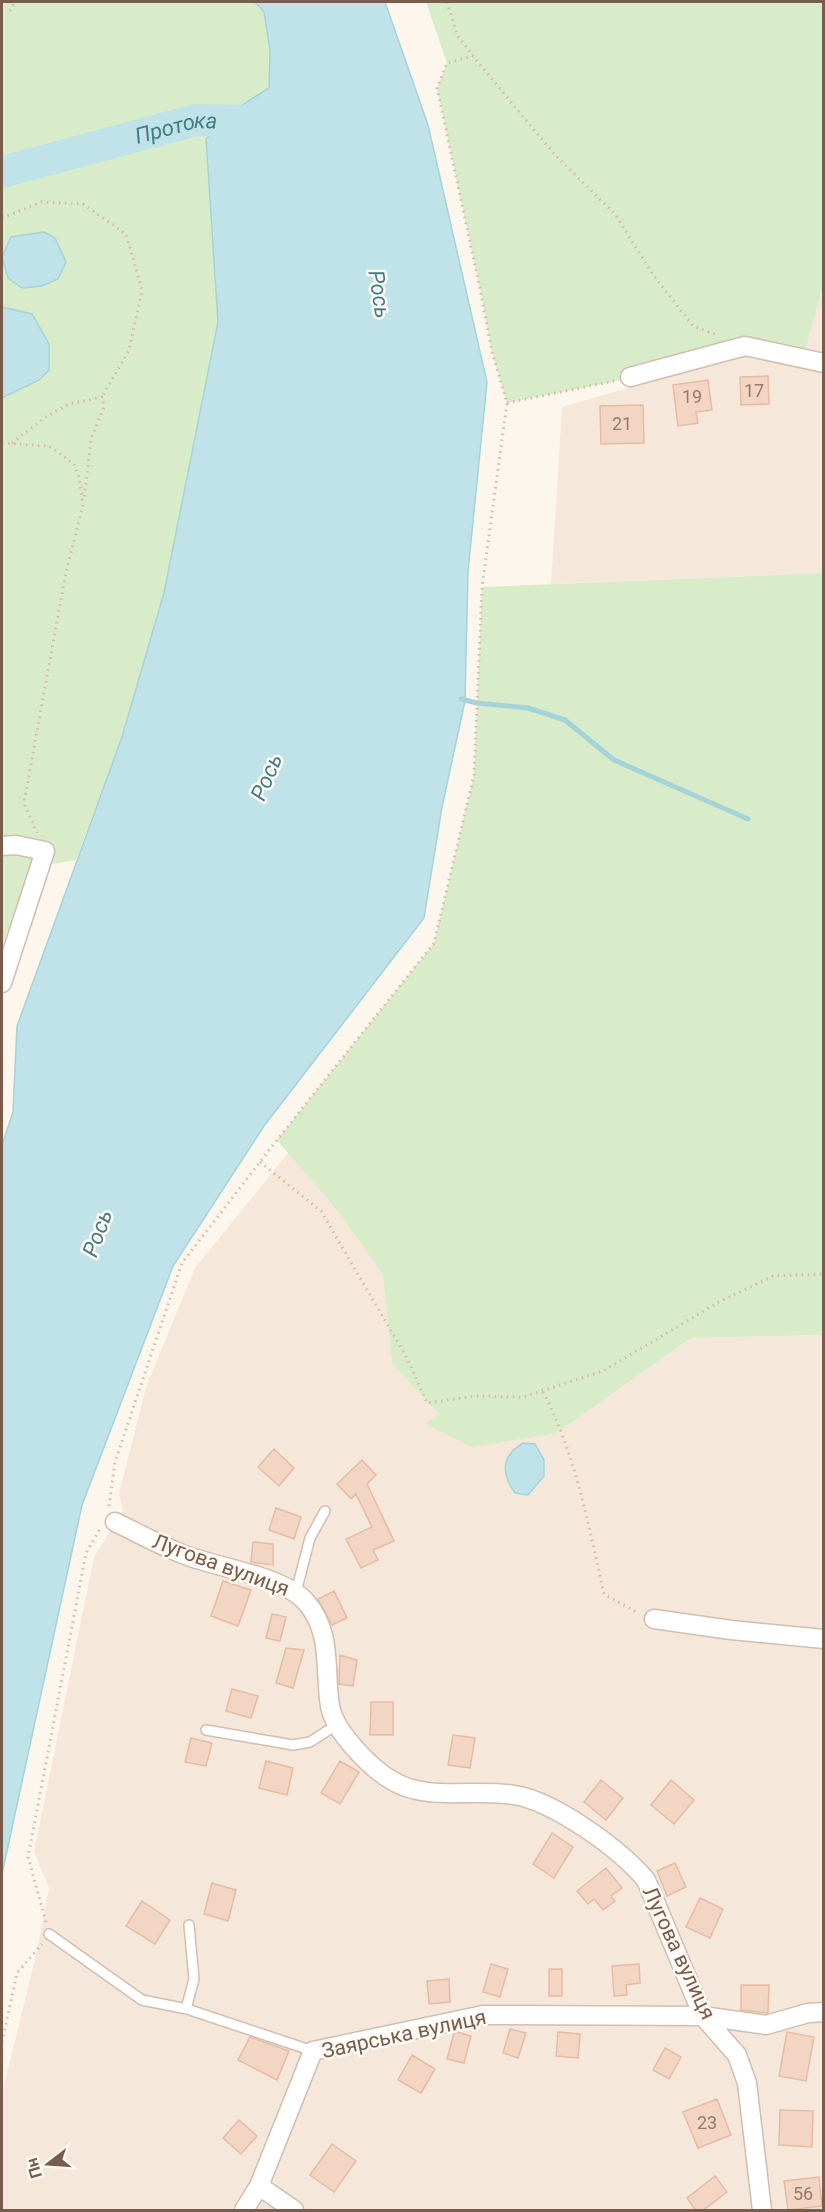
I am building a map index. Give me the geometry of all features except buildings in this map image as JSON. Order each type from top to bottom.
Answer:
[{"type":"street","points":[[630,378],[745,346],[824,363]]},
{"type":"street","points":[[2,846],[16,845],[45,851],[2,983]]},
{"type":"street","name":"Лугова вулиця","points":[[115,1522],[183,1555],[275,1581],[296,1592],[308,1603],[321,1627],[328,1653],[330,1708],[351,1744],[379,1772],[395,1782],[430,1792],[514,1794],[543,1803],[575,1821],[635,1867],[646,1880],[703,2016],[737,2055],[747,2083],[762,2211]]},
{"type":"street","points":[[654,1619],[731,1630],[824,1639]]},
{"type":"street","name":"Заярська вулиця","points":[[244,2211],[259,2186],[313,2051],[483,2015],[651,2018],[703,2016],[766,2025],[808,2013],[824,2012]]},
{"type":"street","points":[[259,2186],[294,2211]]},
{"type":"lane","points":[[296,1592],[310,1538],[324,1511]]},
{"type":"lane","points":[[206,1730],[293,1746],[310,1742],[338,1724]]},
{"type":"lane","points":[[186,2008],[194,1979],[189,1925]]},
{"type":"lane","points":[[49,1934],[142,2000],[186,2008],[313,2051]]},
{"type":"path","points":[[10,11],[14,2]]},
{"type":"path","points":[[447,2],[457,35],[554,154],[615,214],[654,276],[693,326],[745,346]]},
{"type":"path","points":[[2,2042],[17,1973],[49,1934],[28,1857],[86,1553],[101,1528],[115,1522],[109,1507],[116,1462],[182,1263],[434,944],[474,775],[482,587],[507,402],[492,352],[482,294],[436,88],[447,63],[473,56]]},
{"type":"path","points":[[2,218],[42,202],[83,204],[126,234],[142,290],[129,350],[102,397],[104,407],[91,439],[83,510],[66,572],[24,803],[45,851]]},
{"type":"path","points":[[507,402],[630,378]]},
{"type":"path","points":[[10,444],[47,416],[69,404],[102,397]]},
{"type":"path","points":[[2,443],[49,446],[74,464],[79,477],[83,510]]},
{"type":"path","points":[[260,1162],[321,1211],[407,1358],[427,1403],[475,1396],[523,1397],[542,1391],[603,1371],[719,1302],[773,1276],[824,1274]]},
{"type":"path","points":[[542,1391],[556,1417],[566,1447],[604,1594],[654,1619]]},
{"type":"shaded area","points":[[823,285],[823,573],[551,584],[562,407],[731,358],[803,359]]},
{"type":"shaded area","points":[[288,1153],[343,1218],[384,1275],[392,1363],[557,1433],[691,1338],[823,1335],[823,2210],[2,2210],[2,2093],[37,1951],[49,1888],[34,1852],[94,1557],[123,1510],[119,1494],[146,1387],[195,1268]]},
{"type":"green space","points":[[2,2],[255,2],[264,12],[270,50],[269,88],[231,112],[206,139],[218,322],[164,593],[122,737],[76,860],[34,867],[2,945]]},
{"type":"green space","points":[[426,2],[823,2],[823,285],[803,359],[731,358],[507,403],[492,352],[437,88],[447,63]]},
{"type":"green space","points":[[823,573],[823,1335],[691,1338],[557,1433],[472,1447],[425,1424],[439,1414],[392,1363],[383,1275],[343,1218],[277,1140],[434,943],[474,775],[482,587]]},
{"type":"water","name":"Рось","points":[[255,2],[385,2],[428,125],[487,382],[468,571],[465,701],[442,807],[424,918],[264,1126],[173,1266],[82,1505],[2,1874],[2,1145],[13,1112],[17,1026],[122,737],[164,593],[218,322],[206,139],[231,112],[269,88],[270,50],[264,12]]},
{"type":"water","points":[[44,232],[55,238],[66,262],[58,279],[42,286],[22,288],[8,278],[2,257],[11,237]]},
{"type":"water","points":[[2,307],[32,314],[49,344],[49,370],[39,380],[2,398]]},
{"type":"water","points":[[523,1443],[535,1444],[544,1460],[544,1476],[528,1495],[515,1493],[507,1479],[505,1465],[511,1453]]},
{"type":"waterway","name":"Протока","points":[[2,172],[196,120],[258,121],[266,117]]},
{"type":"waterway","points":[[461,699],[477,703],[528,708],[565,720],[614,760],[748,819]]}]
